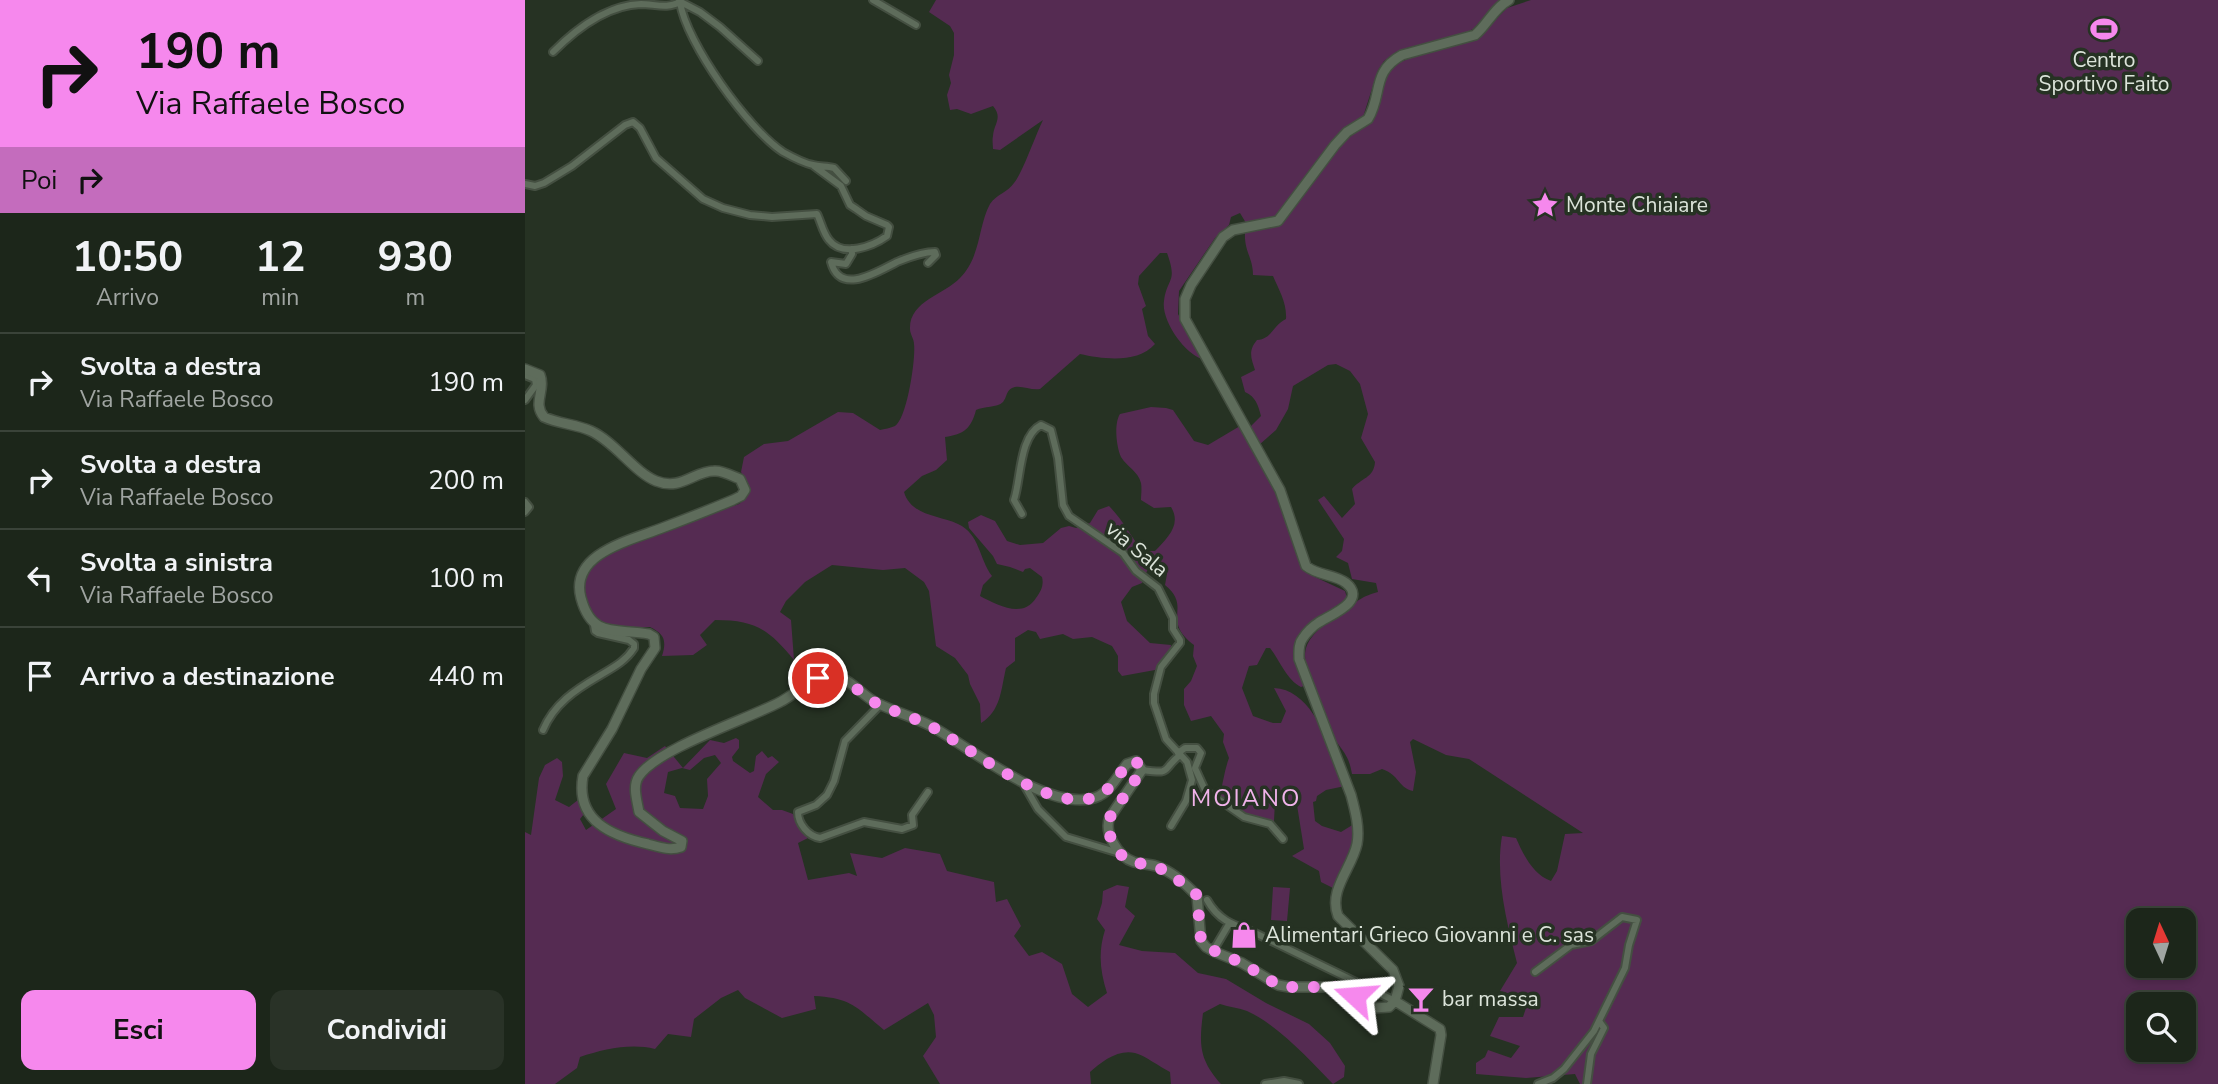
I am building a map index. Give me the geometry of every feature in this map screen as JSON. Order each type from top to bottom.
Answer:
[{"type":"street","points":[[873,0],[916,25]]},
{"type":"street","points":[[1142,770],[1110,817],[1107,831],[1122,856],[1131,862],[1156,866],[1197,895],[1201,941],[1206,947],[1242,963],[1278,985],[1337,987],[1374,1008],[1389,1007],[1395,1002],[1399,986],[1393,970],[1338,916],[1335,908],[1338,889],[1357,844],[1355,811],[1299,659],[1302,638],[1316,624],[1347,606],[1353,593],[1349,584],[1306,566],[1280,490],[1185,318],[1185,299],[1223,237],[1233,230],[1278,221],[1335,145],[1347,132],[1368,119],[1381,73],[1391,61],[1402,55],[1475,35],[1502,4],[1509,0]]},
{"type":"street","points":[[553,52],[578,29],[617,10],[641,4],[672,6],[679,1]]},
{"type":"street","points":[[679,1],[720,27],[758,61]]},
{"type":"street","points":[[525,184],[535,186],[544,183],[633,122],[640,128],[656,158],[703,199],[723,208],[772,217],[817,214],[832,244],[852,249],[879,241],[890,232],[887,225],[850,205],[841,186],[814,166],[794,158],[769,142],[741,111],[697,46],[679,1]]},
{"type":"street","points":[[814,166],[834,168],[845,181]]},
{"type":"street","points":[[852,249],[846,264],[831,262],[840,278],[847,281],[871,276],[899,261],[923,253],[935,252],[936,255],[928,262]]},
{"type":"street","points":[[525,369],[540,374],[542,379],[538,404],[544,417],[589,430],[616,448],[647,476],[667,483],[685,482],[713,471],[740,479],[745,490],[738,498],[621,542],[587,566],[579,587],[595,631],[629,640],[634,644],[634,648],[620,663],[559,703],[543,730]]},
{"type":"street","points":[[525,375],[535,379],[536,384],[525,400]]},
{"type":"street","name":"via Sala","points":[[1022,514],[1014,500],[1019,486],[1019,472],[1029,438],[1041,425],[1051,430],[1058,458],[1063,505],[1069,516],[1122,553],[1136,571],[1159,587],[1173,618],[1173,629],[1180,643],[1161,667],[1154,703],[1166,739],[1179,754]]},
{"type":"street","points":[[525,502],[529,507],[525,512]]},
{"type":"street","points":[[594,625],[603,630],[649,634],[654,637],[656,643],[641,668],[612,730],[586,769],[582,784],[585,803],[595,821],[624,838],[670,849],[681,847],[682,841],[678,837],[663,831],[639,812],[635,786],[644,769],[688,743],[782,701],[813,681],[829,676],[846,681],[881,704],[933,727],[1035,790],[1066,797],[1092,797],[1105,792],[1127,764],[1136,761],[1142,770],[1167,772],[1179,754],[1191,747],[1197,748],[1201,753],[1195,768],[1205,790],[1244,817],[1270,824],[1283,839]]},
{"type":"street","points":[[881,704],[845,741],[834,781],[827,795],[816,805],[798,812],[802,825],[811,835],[820,838],[864,822],[906,829],[913,825],[912,815],[928,792]]},
{"type":"street","points":[[1171,826],[1186,801],[1192,780],[1187,762],[1179,754]]},
{"type":"street","points":[[1023,783],[1038,809],[1066,837],[1116,852]]},
{"type":"street","points":[[1207,900],[1229,924],[1253,932],[1395,1002],[1440,1029],[1433,1084]]},
{"type":"street","points":[[1535,972],[1571,945],[1591,941],[1622,917],[1637,920],[1625,968],[1599,1021],[1564,1069],[1548,1081],[1538,1084]]},
{"type":"street","points":[[1213,951],[1229,924]]},
{"type":"street","points":[[1587,1084],[1591,1055],[1604,1028],[1599,1021]]},
{"type":"street","points":[[1265,1084],[1284,1081],[1299,1084]]},
{"type":"shaded area","points":[[936,0],[1500,0],[1473,29],[1461,35],[1396,52],[1384,61],[1378,70],[1363,117],[1275,218],[1246,223],[1240,213],[1231,217],[1229,225],[1215,238],[1179,291],[1178,314],[1202,359],[1188,351],[1175,336],[1166,318],[1165,293],[1172,270],[1167,253],[1160,253],[1139,276],[1138,284],[1146,306],[1142,309],[1148,336],[1155,344],[1139,355],[1129,357],[1109,358],[1080,354],[1040,389],[1012,388],[1000,404],[976,410],[966,430],[945,437],[947,460],[904,492],[919,510],[958,524],[971,534],[992,576],[983,585],[980,596],[1009,608],[1024,608],[1031,604],[1039,593],[1042,577],[1030,568],[1023,572],[997,564],[969,528],[968,522],[981,515],[995,521],[1007,541],[1020,545],[1043,543],[1061,528],[1076,528],[1090,523],[1098,510],[1109,506],[1142,551],[1155,551],[1172,531],[1174,514],[1171,507],[1154,508],[1141,500],[1140,479],[1121,457],[1118,447],[1116,429],[1120,414],[1151,407],[1173,410],[1194,441],[1208,445],[1240,426],[1280,499],[1302,565],[1315,577],[1345,591],[1347,598],[1303,633],[1297,654],[1304,686],[1301,687],[1292,680],[1270,648],[1266,648],[1257,665],[1249,666],[1242,688],[1253,716],[1281,723],[1286,711],[1274,688],[1289,691],[1301,700],[1320,725],[1345,786],[1326,790],[1317,796],[1313,802],[1315,821],[1341,832],[1354,824],[1350,849],[1333,888],[1321,882],[1319,871],[1292,856],[1304,849],[1297,805],[1275,801],[1274,821],[1252,820],[1219,798],[1229,758],[1223,742],[1224,734],[1211,716],[1191,721],[1184,705],[1184,689],[1191,681],[1197,666],[1193,656],[1194,645],[1179,628],[1177,600],[1165,585],[1167,574],[1164,567],[1147,571],[1142,583],[1132,587],[1121,602],[1127,621],[1150,643],[1171,645],[1170,652],[1155,670],[1122,676],[1118,671],[1118,656],[1112,646],[1092,637],[1073,639],[1063,634],[1040,639],[1036,632],[1028,630],[1015,638],[1015,661],[1006,668],[993,712],[981,723],[980,704],[968,675],[955,658],[936,646],[929,591],[924,582],[905,568],[883,570],[832,565],[805,582],[786,601],[780,612],[791,620],[794,660],[777,641],[761,629],[729,620],[715,620],[700,635],[707,645],[693,655],[662,656],[664,642],[655,630],[650,627],[606,626],[599,622],[589,608],[584,586],[586,578],[596,565],[612,553],[655,532],[739,504],[745,499],[749,485],[741,472],[744,457],[764,444],[788,441],[838,412],[853,413],[880,430],[895,426],[899,421],[907,401],[914,362],[911,319],[921,305],[953,284],[967,270],[976,251],[990,204],[1012,186],[1043,120],[1000,150],[993,149],[998,117],[993,106],[971,114],[957,109],[950,110],[947,95],[951,83],[949,75],[954,55],[954,33],[950,26],[929,12]]},
{"type":"shaded area","points":[[1531,0],[2218,0],[2218,1084],[1580,1084],[1575,1074],[1526,1078],[1476,1074],[1476,1063],[1485,1057],[1488,1050],[1511,1058],[1520,1046],[1490,1036],[1499,1017],[1523,1017],[1529,999],[1500,991],[1517,963],[1501,884],[1502,836],[1516,838],[1534,869],[1551,881],[1557,871],[1565,834],[1583,833],[1469,759],[1446,755],[1413,739],[1410,742],[1416,772],[1413,791],[1382,769],[1370,774],[1352,774],[1348,760],[1320,708],[1307,670],[1305,651],[1314,634],[1361,599],[1378,592],[1376,583],[1352,579],[1348,563],[1336,557],[1342,551],[1344,539],[1318,500],[1324,496],[1342,518],[1355,504],[1352,489],[1370,475],[1374,467],[1375,462],[1361,438],[1368,414],[1360,384],[1350,371],[1336,364],[1328,365],[1293,386],[1288,409],[1276,430],[1259,445],[1250,427],[1261,416],[1254,399],[1245,392],[1241,377],[1255,370],[1251,355],[1257,340],[1266,337],[1286,319],[1282,297],[1273,276],[1253,275],[1245,233],[1284,222],[1341,144],[1370,121],[1388,72],[1396,64],[1482,34],[1507,8]]},
{"type":"shaded area","points":[[736,738],[739,740],[739,748],[732,757],[733,761],[750,773],[754,771],[756,756],[762,751],[768,758],[772,756],[779,762],[766,774],[758,797],[773,810],[793,814],[800,830],[808,838],[798,843],[808,880],[849,873],[857,876],[850,853],[882,858],[905,848],[940,854],[947,871],[994,882],[996,902],[1007,899],[1021,926],[1014,936],[1029,956],[1042,952],[1062,964],[1072,994],[1088,1007],[1107,993],[1101,962],[1105,930],[1097,919],[1103,891],[1117,885],[1129,887],[1125,907],[1135,916],[1119,945],[1142,951],[1175,953],[1198,973],[1226,979],[1309,1024],[1330,1043],[1345,1066],[1344,1077],[1333,1084],[1270,1025],[1247,1011],[1220,1004],[1203,1013],[1201,1043],[1208,1067],[1221,1084],[1171,1084],[1170,1072],[1143,1056],[1129,1052],[1110,1057],[1094,1068],[1090,1072],[1091,1084],[940,1084],[923,1056],[936,1037],[934,1015],[928,1003],[884,1030],[853,1005],[837,999],[814,996],[816,1009],[782,1018],[745,998],[738,990],[721,998],[694,1019],[691,1037],[668,1034],[655,1049],[627,1047],[589,1054],[580,1057],[577,1068],[555,1084],[525,1084],[525,832],[531,835],[539,778],[545,765],[557,758],[562,762],[563,776],[555,800],[569,807],[578,800],[584,814],[580,819],[586,830],[616,809],[606,784],[624,753],[647,758],[665,746],[683,768],[710,740],[724,743]],"holes":[[[715,755],[721,763],[707,779],[708,796],[703,809],[680,808],[675,796],[664,793],[668,772],[682,768],[690,770],[704,758]]]},
{"type":"shaded area","points":[[1273,887],[1290,888],[1287,921],[1271,920]]},
{"type":"place","name":"Centro Sportivo Faito","points":[[2104,29]]},
{"type":"place","name":"Monte Chiaiare","points":[[1545,205]]},
{"type":"place","name":"Alimentari Grieco Giovanni e C. sas","points":[[1244,935]]},
{"type":"place","name":"bar massa","points":[[1421,999]]},
{"type":"district","name":"MOIANO","points":[[1246,798]]},
{"type":"route","points":[[818,678],[834,676],[846,681],[875,702],[933,727],[1035,790],[1078,798],[1099,795],[1105,792],[1127,764],[1136,761],[1142,766],[1140,776],[1110,817],[1107,831],[1122,856],[1131,862],[1156,866],[1197,895],[1201,941],[1206,947],[1248,966],[1278,985],[1324,985],[1343,989],[1355,996]]}]
